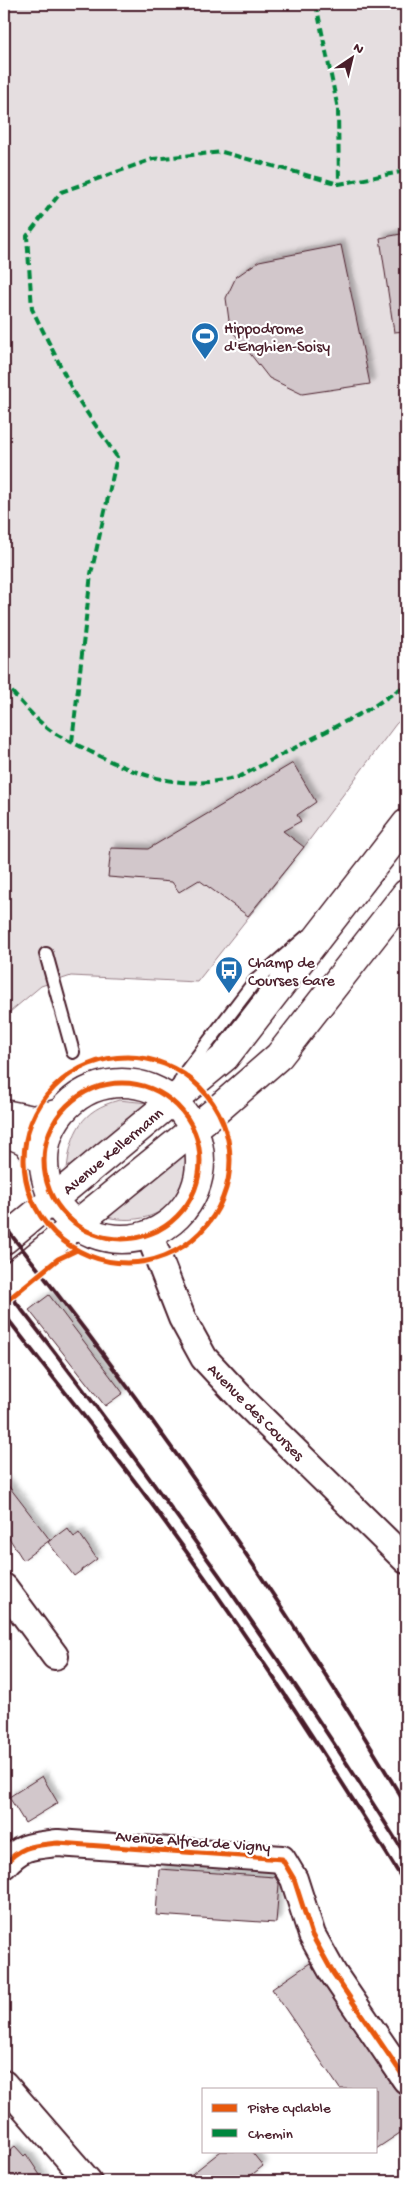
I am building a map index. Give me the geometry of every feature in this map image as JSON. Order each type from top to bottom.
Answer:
[{"type":"main road","name":"Avenue Kellermann","points":[[4,1240],[225,1057],[406,824]]},
{"type":"main road","name":"Avenue Kellermann","points":[[4,1283],[279,1056],[406,894]]},
{"type":"main road","points":[[4,1132],[26,1141],[43,1163],[52,1200],[76,1224],[95,1234],[117,1239],[137,1238],[149,1234],[174,1219],[190,1199],[199,1175],[199,1149],[194,1128],[171,1101],[145,1086],[116,1083],[88,1090],[75,1098],[60,1114],[49,1132],[43,1163]]},
{"type":"main road","points":[[4,1114],[33,1120],[60,1114]]},
{"type":"street","name":"Avenue des Courses","points":[[149,1234],[182,1318],[204,1358],[244,1401],[406,1560]]},
{"type":"street","points":[[4,1587],[55,1656]]},
{"type":"street","name":"Avenue Alfred de Vigny","points":[[4,1865],[16,1851],[31,1846],[58,1844],[282,1858],[294,1879],[312,1935],[333,1973],[406,2080]]},
{"type":"street","points":[[4,2084],[88,2181]]},
{"type":"lane","points":[[46,954],[73,1052]]},
{"type":"shaded area","name":"Hippodrome d'Enghien-Soisy","points":[[4,4],[406,4],[406,715],[396,724],[304,847],[197,982],[71,976],[41,986],[4,1017]]},
{"type":"shaded area","points":[[119,1100],[148,1103],[67,1169],[71,1144],[80,1124],[95,1110]]},
{"type":"shaded area","points":[[187,1150],[186,1168],[182,1184],[175,1197],[166,1207],[154,1214],[140,1218],[106,1217]]},
{"type":"building","points":[[406,233],[406,331],[394,332],[380,238]]},
{"type":"building","points":[[341,245],[370,384],[302,394],[269,378],[230,328],[226,298],[236,277],[259,261]]},
{"type":"building","points":[[293,763],[316,802],[297,815],[301,821],[283,831],[304,847],[248,916],[199,880],[179,892],[172,882],[108,877],[111,848],[148,849]]},
{"type":"building","points":[[49,1295],[123,1393],[105,1406],[29,1310]]},
{"type":"building","points":[[4,1480],[50,1540],[23,1560],[4,1530]]},
{"type":"building","points":[[67,1528],[74,1537],[79,1533],[97,1559],[74,1576],[48,1542]]},
{"type":"building","points":[[42,1776],[58,1803],[25,1823],[9,1797]]},
{"type":"building","points":[[159,1869],[275,1877],[279,1884],[276,1923],[156,1915]]},
{"type":"building","points":[[310,1963],[394,2088],[399,2093],[406,2095],[406,2129],[378,2148],[378,2088],[339,2088],[272,1989]]},
{"type":"building","points":[[15,2146],[24,2156],[26,2154],[44,2181],[4,2181],[4,2155]]},
{"type":"building","points":[[220,2152],[252,2152],[263,2166],[244,2181],[183,2181]]},
{"type":"railway","points":[[4,1226],[112,1366],[215,1509],[313,1655],[406,1805]]},
{"type":"railway","points":[[4,1287],[110,1425],[213,1566],[312,1710],[406,1856]]},
{"type":"railway","points":[[4,1314],[130,1476],[216,1593],[313,1738],[406,1885]]},
{"type":"marked path","points":[[316,4],[338,109],[339,184]]},
{"type":"marked path","points":[[72,742],[91,574],[117,457],[75,395],[32,309],[27,236],[61,192],[153,159],[222,152],[339,184],[406,171]]},
{"type":"marked path","points":[[4,683],[29,711],[51,731],[126,768],[162,779],[180,782],[218,781],[239,777],[371,708],[406,685]]},
{"type":"cycle path","points":[[127,1057],[147,1059],[166,1065],[200,1087],[222,1121],[228,1140],[230,1160],[228,1180],[222,1199],[200,1233],[166,1255],[147,1261],[127,1263],[107,1261],[88,1255],[54,1233],[32,1199],[26,1180],[24,1160],[26,1140],[32,1121],[54,1087],[88,1065],[107,1059],[127,1057]]},
{"type":"cycle path","points":[[122,1083],[152,1089],[165,1096],[177,1106],[187,1118],[194,1131],[200,1161],[194,1191],[187,1204],[177,1216],[165,1226],[152,1233],[122,1239],[92,1233],[79,1226],[67,1216],[57,1204],[50,1191],[44,1161],[50,1131],[57,1118],[67,1106],[79,1096],[92,1089],[122,1083]]},
{"type":"cycle path","points":[[4,1303],[58,1259],[77,1250]]},
{"type":"cycle path","points":[[4,1865],[10,1858],[22,1850],[58,1843],[282,1859],[294,1879],[312,1935],[333,1973],[406,2080]]},
{"type":"place","name":"Hippodrome d'Enghien-Soisy","points":[[205,360]]},
{"type":"place","name":"Champ de Courses Gare","points":[[229,994]]}]
